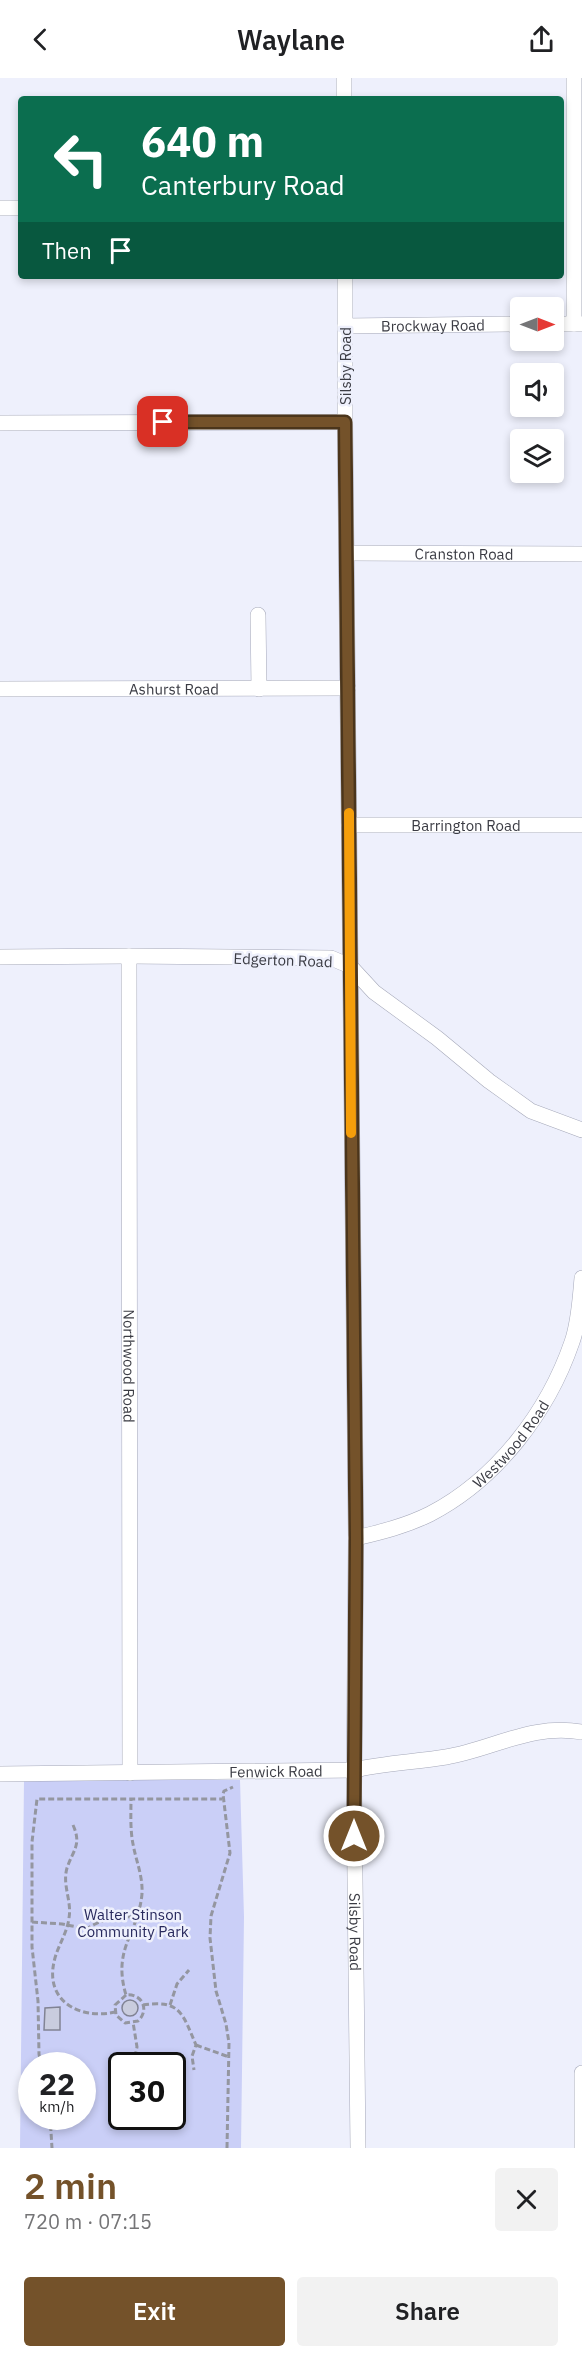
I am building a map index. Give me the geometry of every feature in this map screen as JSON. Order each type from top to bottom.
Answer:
[{"type":"street","points":[[344,78],[344,96]]},
{"type":"street","points":[[574,78],[578,324]]},
{"type":"street","points":[[0,208],[18,208]]},
{"type":"street","name":"Silsby Road","points":[[345,279],[356,1538],[354,1770],[358,2148]]},
{"type":"street","name":"Brockway Road","points":[[345,326],[510,324]]},
{"type":"street","points":[[0,423],[345,422]]},
{"type":"street","name":"Cranston Road","points":[[347,553],[582,554]]},
{"type":"street","points":[[258,615],[259,689]]},
{"type":"street","name":"Ashurst Road","points":[[0,689],[348,688]]},
{"type":"street","name":"Barrington Road","points":[[349,825],[582,825]]},
{"type":"street","name":"Northwood Road","points":[[129,956],[130,1773]]},
{"type":"street","name":"Edgerton Road","points":[[0,957],[331,958],[350,966],[374,992],[523,1105],[550,1119],[582,1130]]},
{"type":"street","name":"Westwood Road","points":[[356,1538],[396,1528],[430,1514],[464,1492],[505,1455],[548,1399],[573,1340],[582,1278]]},
{"type":"street","name":"Fenwick Road","points":[[0,1774],[354,1770],[379,1764],[447,1757],[542,1730],[566,1729],[582,1732]]},
{"type":"street","points":[[582,2073],[582,2148]]},
{"type":"path","points":[[226,2148],[229,2057],[226,2024],[216,1991],[211,1945],[211,1916],[230,1853],[222,1799],[224,1791],[241,1786]]},
{"type":"path","points":[[126,1995],[122,1981],[123,1953],[137,1918],[142,1885],[132,1842],[131,1798]]},
{"type":"path","points":[[39,2052],[38,2001],[32,1947],[32,1842],[37,1799],[222,1799]]},
{"type":"path","points":[[73,1824],[77,1841],[76,1851],[67,1868],[65,1879],[70,1910],[68,1925],[52,1970],[56,1989],[68,2005],[82,2013],[100,2015],[115,2012]]},
{"type":"path","points":[[32,1922],[87,1929],[94,1924],[122,1916],[137,1918]]},
{"type":"path","points":[[170,2005],[177,1984],[189,1970]]},
{"type":"path","points":[[126,1995],[136,1996],[143,2005],[142,2018],[133,2022],[122,2021],[115,2012],[116,2003],[126,1995]]},
{"type":"path","points":[[143,2005],[159,2003],[170,2005],[182,2013],[196,2045],[192,2056],[194,2070]]},
{"type":"path","points":[[133,2022],[136,2052]]},
{"type":"path","points":[[196,2045],[229,2057]]},
{"type":"path","points":[[51,2130],[52,2148]]},
{"type":"green space","name":"Walter Stinson Community Park","points":[[24,1780],[240,1780],[244,1917],[241,2148],[20,2148],[20,2130],[96,2130],[96,2052],[21,2052]]},
{"type":"building","points":[[127,2000],[133,2000],[138,2008],[136,2014],[127,2016],[122,2011],[122,2005]]},
{"type":"building","points":[[60,2007],[60,2030],[44,2030],[45,2008]]},
{"type":"slow traffic","points":[[349,813],[351,1133]]},
{"type":"route","points":[[163,422],[345,422],[356,1538],[354,1836]]}]
